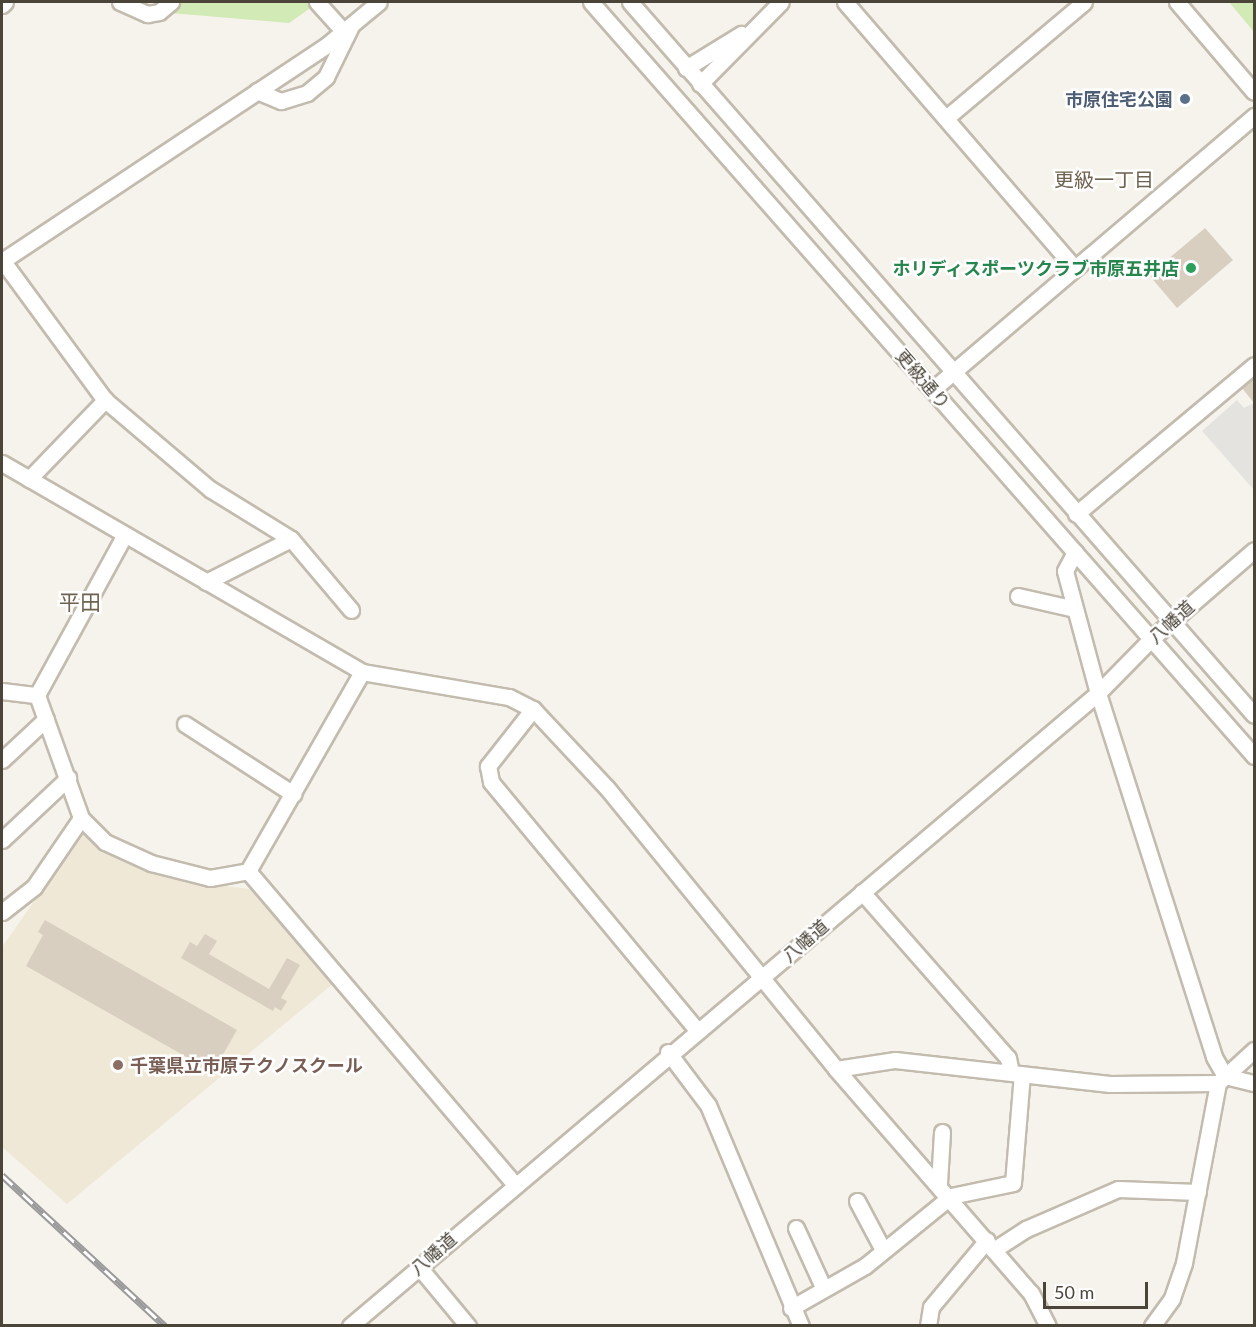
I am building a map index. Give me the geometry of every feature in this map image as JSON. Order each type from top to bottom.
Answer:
[{"type":"street","points":[[2,5],[5,2]]},
{"type":"street","points":[[120,2],[147,14],[159,12],[171,2]]},
{"type":"street","points":[[317,2],[348,28]]},
{"type":"street","points":[[351,610],[291,539],[210,489],[105,400],[2,260],[310,57],[379,2]]},
{"type":"street","name":"更級通り","points":[[591,2],[1254,756]]},
{"type":"street","name":"更級通り","points":[[630,2],[1254,715]]},
{"type":"street","points":[[700,84],[749,29],[781,2]]},
{"type":"street","points":[[845,2],[1073,266]]},
{"type":"street","points":[[946,118],[1084,2]]},
{"type":"street","points":[[1178,2],[1254,92]]},
{"type":"street","points":[[257,91],[281,101],[307,93],[326,77],[335,63],[348,28]]},
{"type":"street","points":[[686,68],[749,29]]},
{"type":"street","points":[[310,57],[335,63]]},
{"type":"street","points":[[310,57],[326,77]]},
{"type":"street","points":[[932,390],[1073,266],[1254,116]]},
{"type":"street","points":[[1076,514],[1254,365]]},
{"type":"street","points":[[29,479],[105,400]]},
{"type":"street","points":[[2,463],[362,672],[509,697],[533,709],[558,730],[764,977],[836,1069],[951,1196],[991,1245],[1045,1322]]},
{"type":"street","points":[[125,534],[37,695],[81,818],[105,842],[151,863],[210,878],[248,871],[362,672]]},
{"type":"street","points":[[206,582],[291,539]]},
{"type":"street","name":"八幡道","points":[[350,1326],[668,1052],[764,977],[1098,693],[1151,639],[1254,550]]},
{"type":"street","points":[[1075,552],[1065,571],[1098,693],[1195,1002],[1222,1080],[1184,1263],[1172,1298],[1152,1326]]},
{"type":"street","points":[[1018,596],[1075,609]]},
{"type":"street","points":[[2,691],[37,695]]},
{"type":"street","points":[[533,709],[488,766],[491,782],[697,1030]]},
{"type":"street","points":[[2,760],[46,719]]},
{"type":"street","points":[[185,724],[293,794]]},
{"type":"street","points":[[2,840],[68,778]]},
{"type":"street","points":[[2,912],[34,887],[81,818]]},
{"type":"street","points":[[248,871],[514,1183]]},
{"type":"street","points":[[791,1308],[824,1287],[865,1266],[951,1196],[1013,1183],[1016,1073],[1008,1058],[862,892]]},
{"type":"street","points":[[1222,1080],[1254,1050]]},
{"type":"street","points":[[668,1052],[708,1104],[791,1308],[801,1326]]},
{"type":"street","points":[[836,1069],[895,1060],[1110,1084],[1222,1080],[1254,1083]]},
{"type":"street","points":[[939,1183],[942,1132]]},
{"type":"street","points":[[928,1326],[931,1307],[991,1245],[1118,1189],[1198,1192]]},
{"type":"street","points":[[856,1201],[883,1250]]},
{"type":"street","points":[[796,1228],[824,1287]]},
{"type":"street","points":[[419,1267],[468,1326]]},
{"type":"shaded area","points":[[1237,400],[1244,408],[1254,403],[1254,490],[1202,431]]},
{"type":"shaded area","name":"千葉県立市原テクノスクール","points":[[83,832],[127,861],[185,881],[250,889],[334,983],[67,1204],[2,1147],[2,947]]},
{"type":"green space","points":[[171,2],[308,2],[312,7],[289,23],[159,12]]},
{"type":"green space","points":[[1229,2],[1254,2],[1254,32]]},
{"type":"building","name":"ホリディスポーツクラブ市原五井店","points":[[1205,228],[1233,260],[1177,308],[1149,275]]},
{"type":"building","points":[[1254,377],[1254,403],[1242,388]]},
{"type":"building","points":[[45,920],[237,1030],[213,1072],[26,966],[43,935],[38,932]]},
{"type":"building","points":[[205,934],[217,941],[209,954],[269,989],[287,958],[300,965],[281,998],[287,1001],[281,1011],[275,1007],[273,1011],[181,958],[190,942],[197,946]]},
{"type":"railway","points":[[2,1175],[165,1326]]},
{"type":"place","name":"市原住宅公園","points":[[1185,99]]},
{"type":"place","name":"ホリディスポーツクラブ市原五井店","points":[[1191,268]]},
{"type":"place","name":"千葉県立市原テクノスクール","points":[[118,1065]]},
{"type":"district","name":"更級一丁目","points":[[1104,179]]},
{"type":"district","name":"平田","points":[[80,602]]}]
